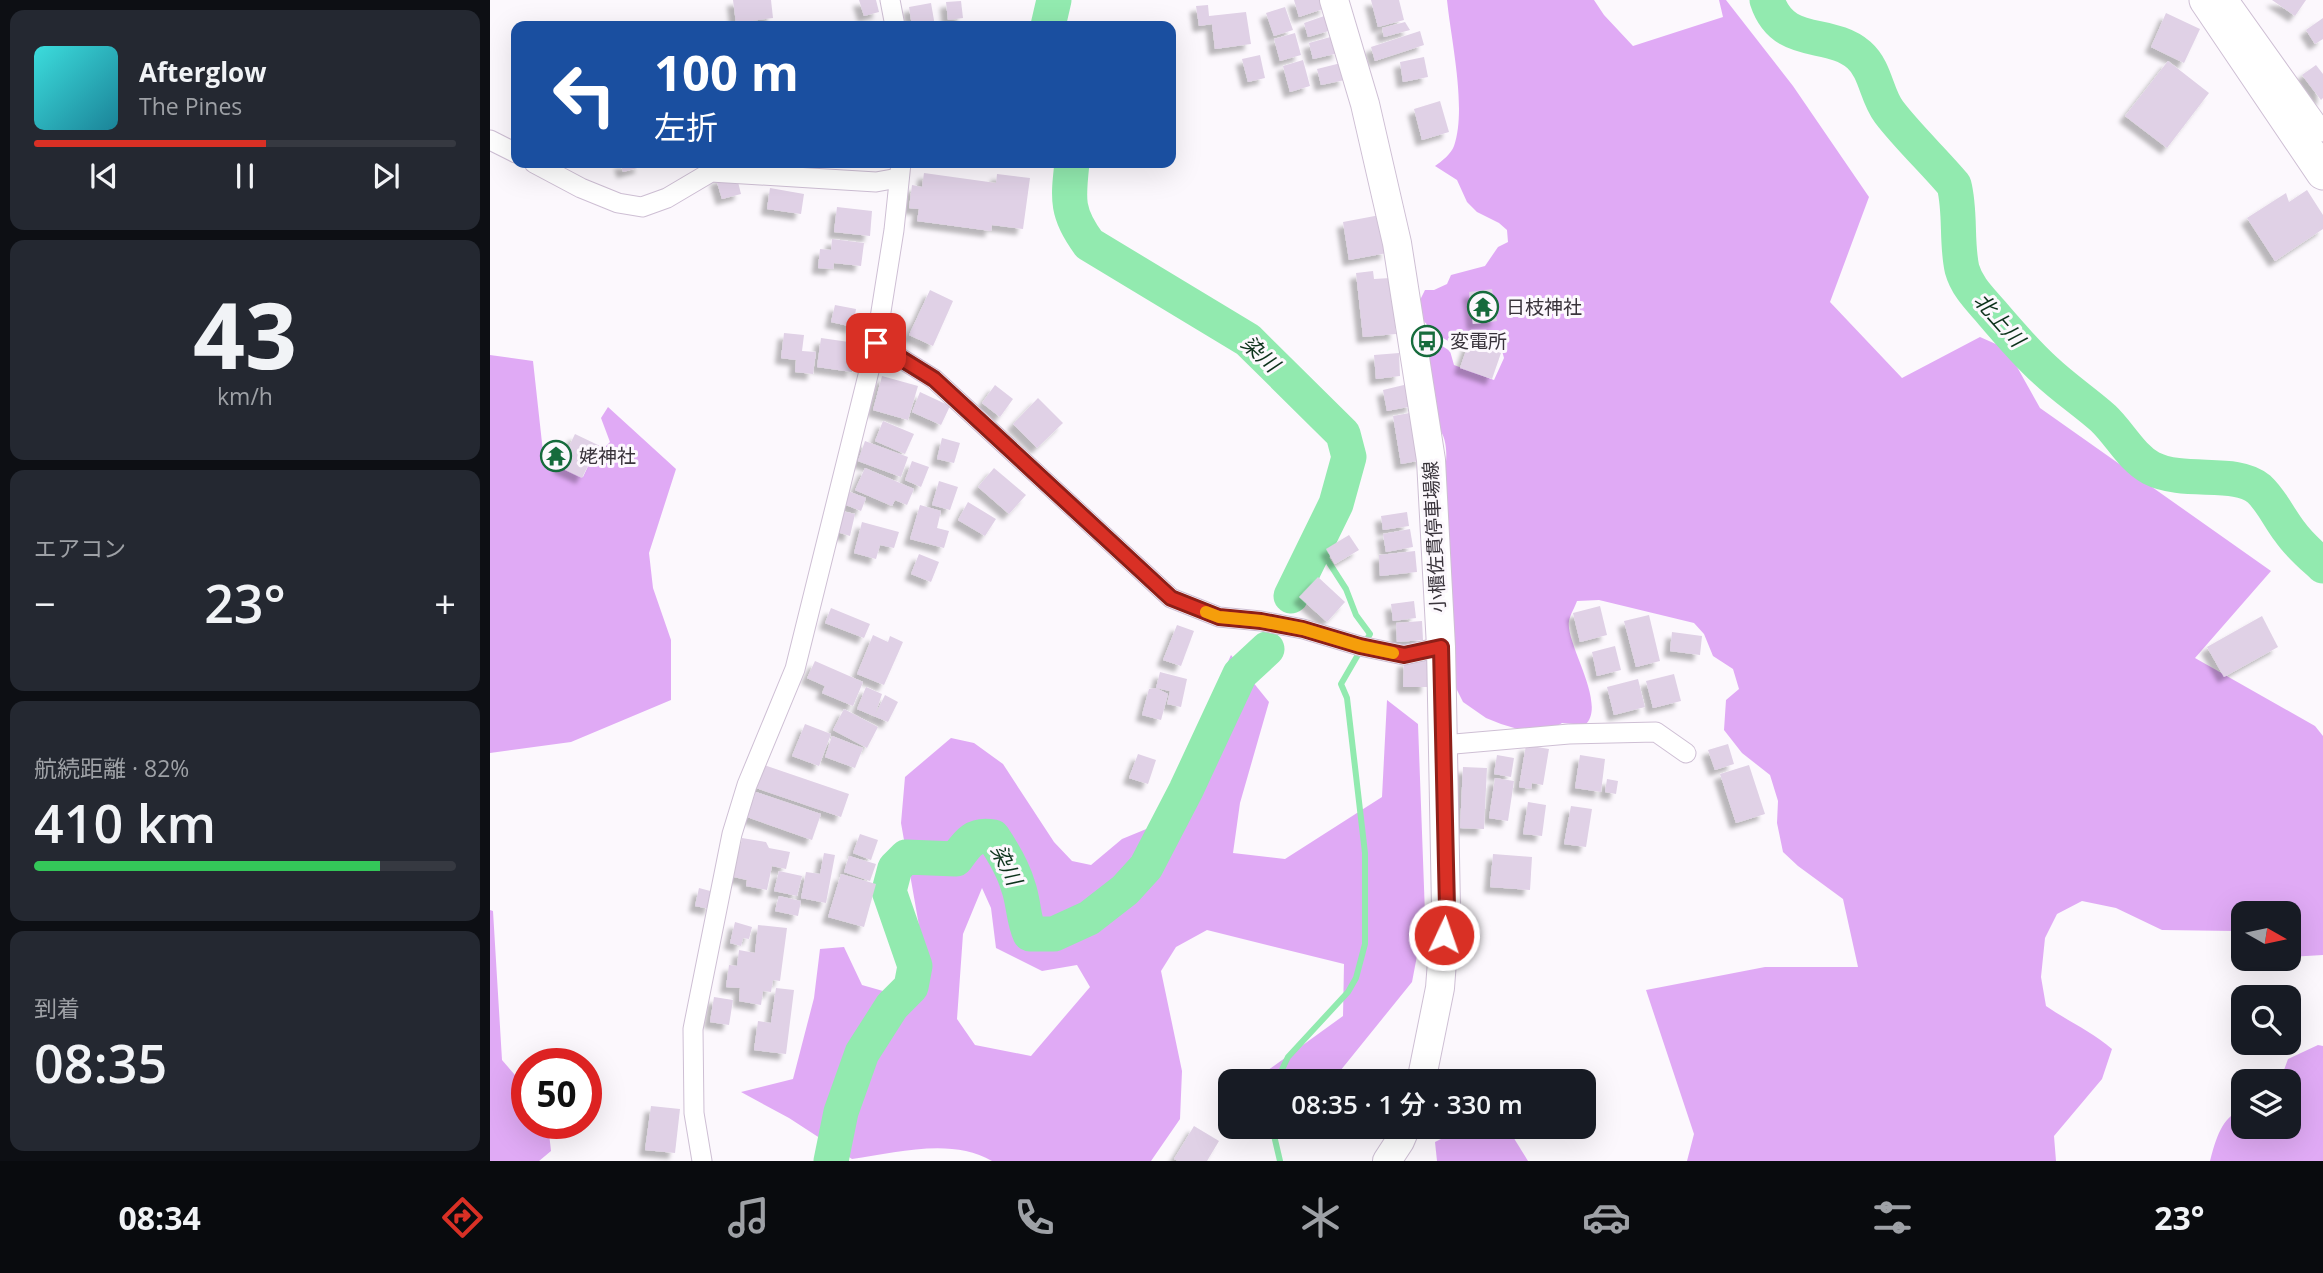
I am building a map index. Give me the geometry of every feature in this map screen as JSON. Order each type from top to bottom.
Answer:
[{"type":"highway","points":[[2206,0],[2322,170]]},
{"type":"main road","name":"小櫃佐貫停車場線","points":[[1334,0],[1364,104],[1397,243],[1431,460],[1441,647],[1447,908],[1440,988],[1424,1069]]},
{"type":"street","points":[[890,0],[894,21]]},
{"type":"street","points":[[2229,0],[2323,132]]},
{"type":"street","points":[[490,140],[511,150]]},
{"type":"street","points":[[543,168],[580,188],[618,203],[642,207],[667,198],[711,172],[876,182],[899,170]]},
{"type":"street","points":[[702,1161],[694,1113],[693,1029],[732,834],[751,772],[795,668],[876,343],[894,230],[899,170]]},
{"type":"street","points":[[876,343],[934,379],[1171,598],[1219,617],[1303,629],[1360,646],[1404,655],[1441,647]]},
{"type":"street","points":[[1443,745],[1569,734],[1656,732],[1686,753]]},
{"type":"shaded area","points":[[1447,0],[1594,0],[1633,46],[1723,17],[1719,0],[1726,0],[1793,86],[1869,197],[1830,302],[1902,378],[1980,337],[2007,349],[2040,408],[2271,571],[2195,658],[2315,726],[2323,736],[2323,955],[2301,956],[2301,901],[2231,901],[2231,931],[2162,930],[2116,908],[2082,901],[2057,914],[2045,938],[2041,977],[2046,1006],[2112,1049],[2102,1079],[2054,1136],[2056,1161],[1687,1161],[1694,1134],[1646,990],[1765,967],[1858,967],[1843,899],[1783,852],[1777,823],[1778,801],[1770,775],[1742,753],[1724,730],[1726,700],[1739,689],[1733,669],[1713,656],[1704,634],[1694,623],[1599,600],[1577,601],[1569,621],[1569,631],[1592,703],[1591,716],[1585,725],[1562,723],[1552,729],[1528,732],[1501,724],[1486,718],[1463,702],[1452,680],[1446,448],[1438,427],[1422,344],[1431,339],[1450,351],[1454,365],[1494,380],[1504,358],[1501,347],[1461,336],[1450,342],[1436,334],[1419,316],[1420,300],[1425,290],[1434,290],[1447,284],[1451,275],[1485,266],[1498,247],[1508,242],[1507,230],[1477,212],[1467,202],[1457,180],[1435,166],[1449,155],[1458,131],[1457,74]]},
{"type":"shaded area","points":[[490,355],[533,361],[543,452],[559,467],[583,477],[598,445],[604,448],[610,442],[601,418],[608,407],[676,469],[649,553],[653,588],[671,640],[671,700],[571,742],[490,753]]},
{"type":"shaded area","points":[[1231,655],[1269,702],[1240,803],[1233,853],[1285,859],[1382,797],[1387,700],[1418,724],[1425,914],[1412,982],[1342,1069],[1269,1069],[1343,1016],[1344,964],[1207,930],[1176,947],[1161,971],[1182,1071],[1180,1119],[1151,1161],[992,1161],[976,1154],[941,1148],[852,1159],[789,1118],[741,1092],[793,1079],[814,998],[820,949],[844,947],[862,985],[918,1001],[928,977],[901,823],[905,777],[951,738],[974,743],[1003,764],[1054,842],[1072,861],[1091,865],[1122,839],[1195,809],[1193,740]],"holes":[[[982,888],[991,908],[996,948],[1042,971],[1077,965],[1090,987],[1031,1056],[975,1045],[957,1019],[963,934]]]},
{"type":"shaded area","points":[[490,910],[493,911],[502,1060],[511,1070],[511,1139],[550,1139],[551,1151],[539,1161],[490,1161]]},
{"type":"shaded area","points":[[2318,1045],[2323,1046],[2323,1161],[2210,1161],[2217,1137],[2231,1116],[2231,1139],[2301,1139],[2301,1069],[2284,1069],[2288,1059]]},
{"type":"shaded area","points":[[1441,1139],[1514,1139],[1528,1161],[1437,1161],[1435,1142]]},
{"type":"building","points":[[733,0],[771,0],[773,18],[736,21]]},
{"type":"building","points":[[859,0],[876,0],[879,12],[864,16]]},
{"type":"building","points":[[1294,0],[1323,0],[1326,8],[1299,17]]},
{"type":"building","points":[[1371,0],[1399,0],[1404,20],[1378,27]]},
{"type":"building","points":[[2272,0],[2306,0],[2295,16]]},
{"type":"building","points":[[961,1],[963,18],[948,20],[946,2]]},
{"type":"building","points":[[931,3],[934,21],[911,21],[909,7]]},
{"type":"building","points":[[1208,5],[1209,16],[1246,12],[1251,44],[1215,49],[1212,24],[1199,26],[1196,6]]},
{"type":"building","points":[[1285,7],[1293,30],[1274,36],[1266,13]]},
{"type":"building","points":[[2166,13],[2200,29],[2184,63],[2151,47]]},
{"type":"building","points":[[1327,15],[1332,30],[1308,37],[1304,23]]},
{"type":"building","points":[[2323,18],[2323,39],[2315,44],[2306,30]]},
{"type":"building","points":[[1405,22],[1410,30],[1384,37],[1382,28]]},
{"type":"building","points":[[1420,31],[1424,45],[1375,61],[1371,47]]},
{"type":"building","points":[[1295,33],[1301,55],[1280,61],[1274,39]]},
{"type":"building","points":[[1334,36],[1339,53],[1313,59],[1309,43]]},
{"type":"building","points":[[1260,55],[1265,78],[1248,82],[1242,59]]},
{"type":"building","points":[[1424,57],[1428,77],[1403,82],[1400,62]]},
{"type":"building","points":[[1303,60],[1310,86],[1290,92],[1283,66]]},
{"type":"building","points":[[2168,61],[2209,93],[2167,148],[2125,116]]},
{"type":"building","points":[[1341,63],[1345,80],[1321,85],[1317,69]]},
{"type":"building","points":[[2316,65],[2323,74],[2321,100],[2302,75]]},
{"type":"building","points":[[1440,101],[1449,132],[1422,140],[1414,109]]},
{"type":"building","points":[[622,168],[637,168],[623,172]]},
{"type":"building","points":[[924,173],[996,183],[997,174],[1030,178],[1023,229],[992,225],[991,231],[917,221],[919,209],[909,208],[912,185],[922,187]]},
{"type":"building","points":[[736,174],[741,194],[722,199],[716,179]]},
{"type":"building","points":[[770,188],[804,194],[801,214],[767,209]]},
{"type":"building","points":[[2307,190],[2323,215],[2323,229],[2275,261],[2247,218],[2286,193],[2289,202]]},
{"type":"building","points":[[837,207],[872,211],[870,236],[834,232]]},
{"type":"building","points":[[1380,215],[1387,253],[1349,260],[1343,222]]},
{"type":"building","points":[[832,239],[864,243],[861,266],[834,263],[833,269],[818,268],[820,249],[831,250]]},
{"type":"building","points":[[1373,271],[1374,279],[1390,278],[1396,334],[1363,337],[1356,273]]},
{"type":"building","name":"日枝神社","points":[[1492,289],[1497,321],[1473,324],[1469,292]]},
{"type":"building","points":[[930,290],[953,301],[933,346],[909,335]]},
{"type":"building","points":[[835,305],[856,309],[853,327],[831,322]]},
{"type":"building","points":[[784,333],[804,335],[802,351],[816,352],[813,374],[795,372],[796,360],[781,358]]},
{"type":"building","points":[[821,338],[856,343],[852,372],[817,367]]},
{"type":"building","points":[[1469,342],[1501,353],[1492,379],[1460,368]]},
{"type":"building","points":[[1399,353],[1400,376],[1376,379],[1374,355]]},
{"type":"building","points":[[882,376],[918,386],[908,420],[873,410]]},
{"type":"building","points":[[1408,384],[1413,406],[1387,411],[1383,390]]},
{"type":"building","points":[[995,385],[1013,399],[1000,417],[982,403]]},
{"type":"building","points":[[920,392],[950,406],[941,425],[912,412]]},
{"type":"building","points":[[1038,398],[1063,423],[1037,448],[1013,424]]},
{"type":"building","points":[[1415,412],[1423,460],[1401,464],[1393,416]]},
{"type":"building","points":[[883,421],[914,434],[905,454],[875,441]]},
{"type":"building","points":[[575,434],[598,445],[582,478],[559,467]]},
{"type":"building","points":[[942,438],[960,443],[954,463],[937,459]]},
{"type":"building","points":[[865,441],[908,457],[901,477],[858,461]]},
{"type":"building","points":[[912,461],[929,467],[921,487],[905,480]]},
{"type":"building","points":[[865,468],[914,489],[907,505],[895,500],[892,506],[855,490]]},
{"type":"building","points":[[994,468],[1026,495],[1009,514],[978,487]]},
{"type":"building","points":[[939,481],[958,487],[950,510],[932,505]]},
{"type":"building","points":[[845,490],[866,498],[861,511],[841,503]]},
{"type":"building","points":[[968,502],[996,519],[985,536],[958,520]]},
{"type":"building","points":[[920,505],[941,511],[937,528],[949,531],[944,548],[910,539]]},
{"type":"building","points":[[842,511],[855,514],[850,536],[837,532]]},
{"type":"building","points":[[1407,512],[1409,526],[1383,530],[1381,516]]},
{"type":"building","points":[[862,522],[899,532],[894,548],[880,545],[876,559],[854,553]]},
{"type":"building","points":[[1410,529],[1413,547],[1386,552],[1383,534]]},
{"type":"building","points":[[1349,535],[1359,550],[1335,564],[1326,549]]},
{"type":"building","points":[[1415,551],[1417,572],[1380,576],[1379,555]]},
{"type":"building","points":[[919,554],[939,562],[931,582],[911,574]]},
{"type":"building","points":[[1318,577],[1345,602],[1327,622],[1299,597]]},
{"type":"building","points":[[1414,601],[1416,618],[1393,621],[1391,604]]},
{"type":"building","points":[[1600,606],[1607,635],[1580,642],[1573,613]]},
{"type":"building","points":[[831,608],[870,624],[864,638],[825,623]]},
{"type":"building","points":[[1649,615],[1660,661],[1636,667],[1624,621]]},
{"type":"building","points":[[2262,616],[2278,647],[2224,677],[2207,647]]},
{"type":"building","points":[[1422,621],[1423,640],[1397,642],[1396,623]]},
{"type":"building","points":[[1177,625],[1194,631],[1181,666],[1163,660]]},
{"type":"building","points":[[1672,632],[1702,636],[1700,655],[1670,651]]},
{"type":"building","points":[[873,635],[888,642],[890,636],[903,642],[884,685],[857,674]]},
{"type":"building","points":[[1615,646],[1621,670],[1597,676],[1592,652]]},
{"type":"building","points":[[815,661],[863,682],[853,706],[822,693],[825,686],[807,678]]},
{"type":"building","points":[[1404,661],[1427,661],[1427,687],[1403,687]]},
{"type":"building","points":[[1160,672],[1187,679],[1181,707],[1167,704],[1170,691],[1156,688]]},
{"type":"building","points":[[1674,674],[1681,701],[1653,708],[1646,681]]},
{"type":"building","points":[[1638,679],[1645,707],[1614,715],[1607,687]]},
{"type":"building","points":[[866,687],[882,694],[875,715],[885,695],[898,702],[888,722],[857,709]]},
{"type":"building","points":[[1156,688],[1168,694],[1161,720],[1142,715],[1149,689]]},
{"type":"building","points":[[844,709],[878,727],[867,748],[833,730]]},
{"type":"building","points":[[805,724],[831,734],[819,766],[792,756]]},
{"type":"building","points":[[832,736],[863,748],[855,768],[825,757]]},
{"type":"building","points":[[1728,744],[1734,764],[1715,770],[1708,750]]},
{"type":"building","points":[[1526,745],[1549,749],[1543,785],[1532,783],[1531,789],[1519,787]]},
{"type":"building","points":[[1138,754],[1156,760],[1148,784],[1129,778]]},
{"type":"building","points":[[1497,755],[1514,758],[1511,777],[1494,774]]},
{"type":"building","points":[[1580,755],[1605,759],[1601,792],[1575,788]]},
{"type":"building","points":[[764,765],[849,794],[841,817],[756,788]]},
{"type":"building","points":[[1749,765],[1765,814],[1736,823],[1720,774]]},
{"type":"building","points":[[1463,767],[1487,768],[1484,829],[1460,828]]},
{"type":"building","points":[[1495,778],[1514,781],[1508,821],[1489,818]]},
{"type":"building","points":[[1607,779],[1618,781],[1616,794],[1605,792]]},
{"type":"building","points":[[756,792],[821,814],[812,840],[747,817]]},
{"type":"building","points":[[1528,802],[1546,805],[1542,836],[1523,834]]},
{"type":"building","points":[[1571,806],[1592,809],[1586,847],[1564,844]]},
{"type":"building","points":[[860,834],[878,840],[871,860],[853,853]]},
{"type":"building","points":[[742,838],[766,842],[769,848],[790,852],[786,869],[772,866],[767,890],[746,886],[747,880],[734,877]]},
{"type":"building","points":[[824,853],[835,855],[826,903],[801,898],[806,872],[820,874]]},
{"type":"building","points":[[1493,854],[1532,857],[1530,890],[1490,887]]},
{"type":"building","points":[[849,856],[876,864],[870,881],[844,872]]},
{"type":"building","points":[[779,871],[802,876],[797,896],[774,891]]},
{"type":"building","points":[[841,874],[876,884],[864,927],[828,917]]},
{"type":"building","points":[[699,888],[714,892],[710,909],[695,906]]},
{"type":"building","points":[[779,896],[801,901],[798,916],[775,911]]},
{"type":"building","points":[[735,922],[752,927],[749,939],[743,938],[741,946],[730,943]]},
{"type":"building","points":[[758,925],[787,928],[780,981],[773,980],[771,992],[763,991],[761,1005],[739,1001],[740,988],[726,987],[729,965],[737,966],[739,950],[755,953]]},
{"type":"building","points":[[776,988],[794,990],[786,1054],[754,1050],[758,1021],[771,1023]]},
{"type":"building","points":[[714,997],[733,1000],[729,1025],[710,1022]]},
{"type":"building","points":[[651,1106],[680,1109],[675,1153],[645,1150]]},
{"type":"building","points":[[1194,1126],[1219,1141],[1207,1161],[1174,1159]]},
{"type":"waterway","name":"染川","points":[[1049,21],[1054,0]]},
{"type":"waterway","name":"北上川","points":[[1767,0],[1774,15],[1784,26],[1795,32],[1847,47],[1865,61],[1889,112],[1954,185],[1960,259],[1967,282],[2032,357],[2103,418],[2137,458],[2151,468],[2179,476],[2237,480],[2259,489],[2294,537],[2323,566]]},
{"type":"waterway","name":"染川","points":[[1072,168],[1072,214],[1089,244],[1248,340],[1343,434],[1349,457],[1336,504],[1291,596]]},
{"type":"waterway","points":[[1282,1069],[1288,1057],[1348,992],[1356,978],[1365,944],[1365,853],[1347,698],[1341,684],[1370,634],[1356,615],[1346,589],[1317,544]]},
{"type":"waterway","name":"染川","points":[[831,1161],[841,1112],[862,1053],[892,1006],[911,987],[915,966],[889,891],[895,868],[906,857],[956,859],[975,838],[993,837],[1016,879],[1030,934],[1054,934],[1089,918],[1125,890],[1146,867],[1186,790],[1240,674],[1267,649]]},
{"type":"waterway","points":[[1275,1139],[1280,1161]]},
{"type":"slow traffic","points":[[1206,612],[1219,617],[1303,629],[1393,653]]},
{"type":"place","name":"日枝神社","points":[[1483,307]]},
{"type":"place","name":"変電所","points":[[1427,341]]},
{"type":"place","name":"姥神社","points":[[556,456]]},
{"type":"route","points":[[876,343],[934,379],[1171,598],[1219,617],[1303,629],[1360,646],[1404,655],[1441,647],[1447,908],[1444,935]]}]
